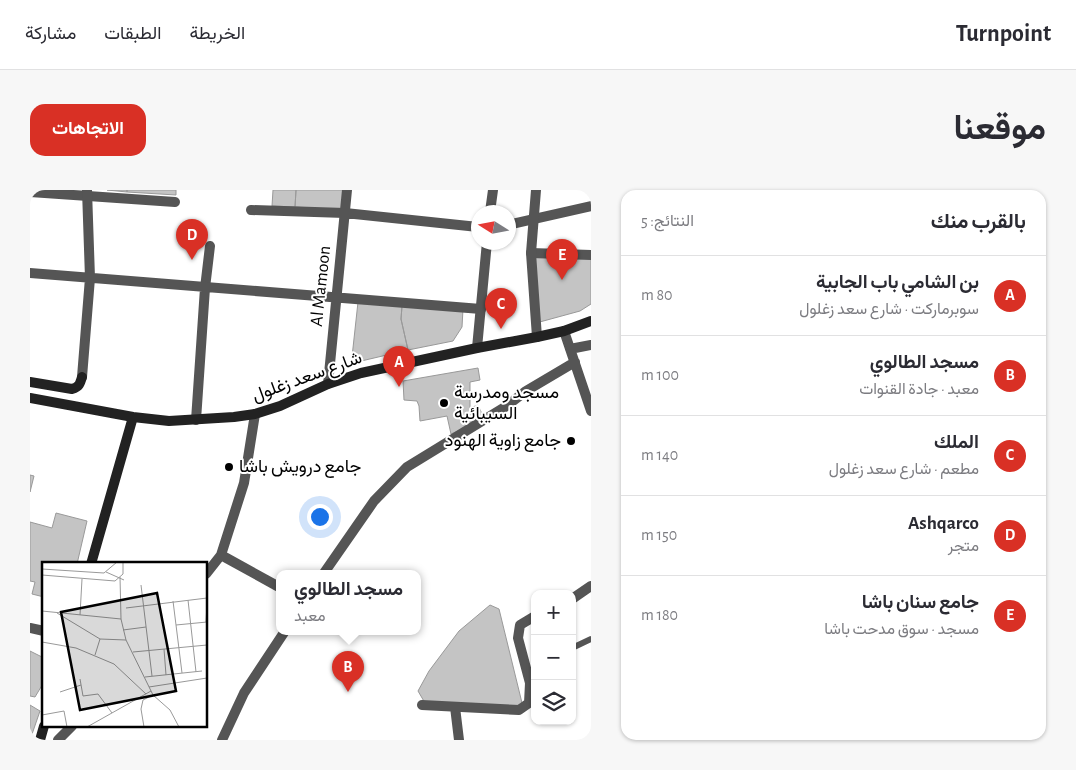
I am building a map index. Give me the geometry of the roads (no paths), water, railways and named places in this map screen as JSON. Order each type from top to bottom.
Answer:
[{"type":"main road","name":"شارع سعد زغلول","points":[[30,398],[133,417],[196,420],[234,417],[255,414],[280,406],[328,384],[362,373],[537,337],[590,324]]},
{"type":"main road","points":[[30,382],[72,390],[80,384],[82,377]]},
{"type":"main road","points":[[91,562],[133,417]]},
{"type":"street","name":"Al Mamoon","points":[[328,384],[347,190]]},
{"type":"street","points":[[491,205],[493,190]]},
{"type":"street","points":[[536,190],[531,254],[537,337]]},
{"type":"street","points":[[30,192],[87,193],[175,202]]},
{"type":"street","points":[[82,377],[90,278],[87,193]]},
{"type":"street","points":[[516,223],[591,206]]},
{"type":"street","points":[[251,210],[345,213],[471,226]]},
{"type":"street","points":[[196,420],[205,288],[210,246]]},
{"type":"street","points":[[477,348],[487,250]]},
{"type":"street","points":[[531,254],[591,255]]},
{"type":"street","points":[[30,273],[481,309]]},
{"type":"street","points":[[564,331],[591,411]]},
{"type":"street","points":[[570,349],[591,345]]},
{"type":"street","points":[[326,570],[374,501],[407,467],[574,362]]},
{"type":"street","points":[[208,571],[221,555],[244,483],[255,414]]},
{"type":"street","points":[[221,555],[276,585]]},
{"type":"street","points":[[576,596],[591,586]]},
{"type":"street","points":[[531,618],[520,625],[518,638],[531,680]]},
{"type":"street","points":[[222,740],[244,693],[282,635]]},
{"type":"street","points":[[422,705],[520,710],[529,703],[531,689]]},
{"type":"street","points":[[455,707],[460,740]]},
{"type":"street","points":[[58,740],[70,728]]},
{"type":"lane","points":[[576,646],[591,639]]},
{"type":"place","name":"Ashqarco","points":[[192,260]]},
{"type":"place","name":"جامع سنان باشا","points":[[562,280]]},
{"type":"place","name":"الملك","points":[[501,329]]},
{"type":"place","name":"بن الشامي باب الجابية","points":[[399,387]]},
{"type":"place","name":"مسجد ومدرسة السيبائية","points":[[444,403]]},
{"type":"place","name":"جامع زاوية الهنود","points":[[571,441]]},
{"type":"place","name":"جامع درويش باشا","points":[[229,467]]},
{"type":"place","name":"مسجد الطالوي","points":[[348,692]]}]
